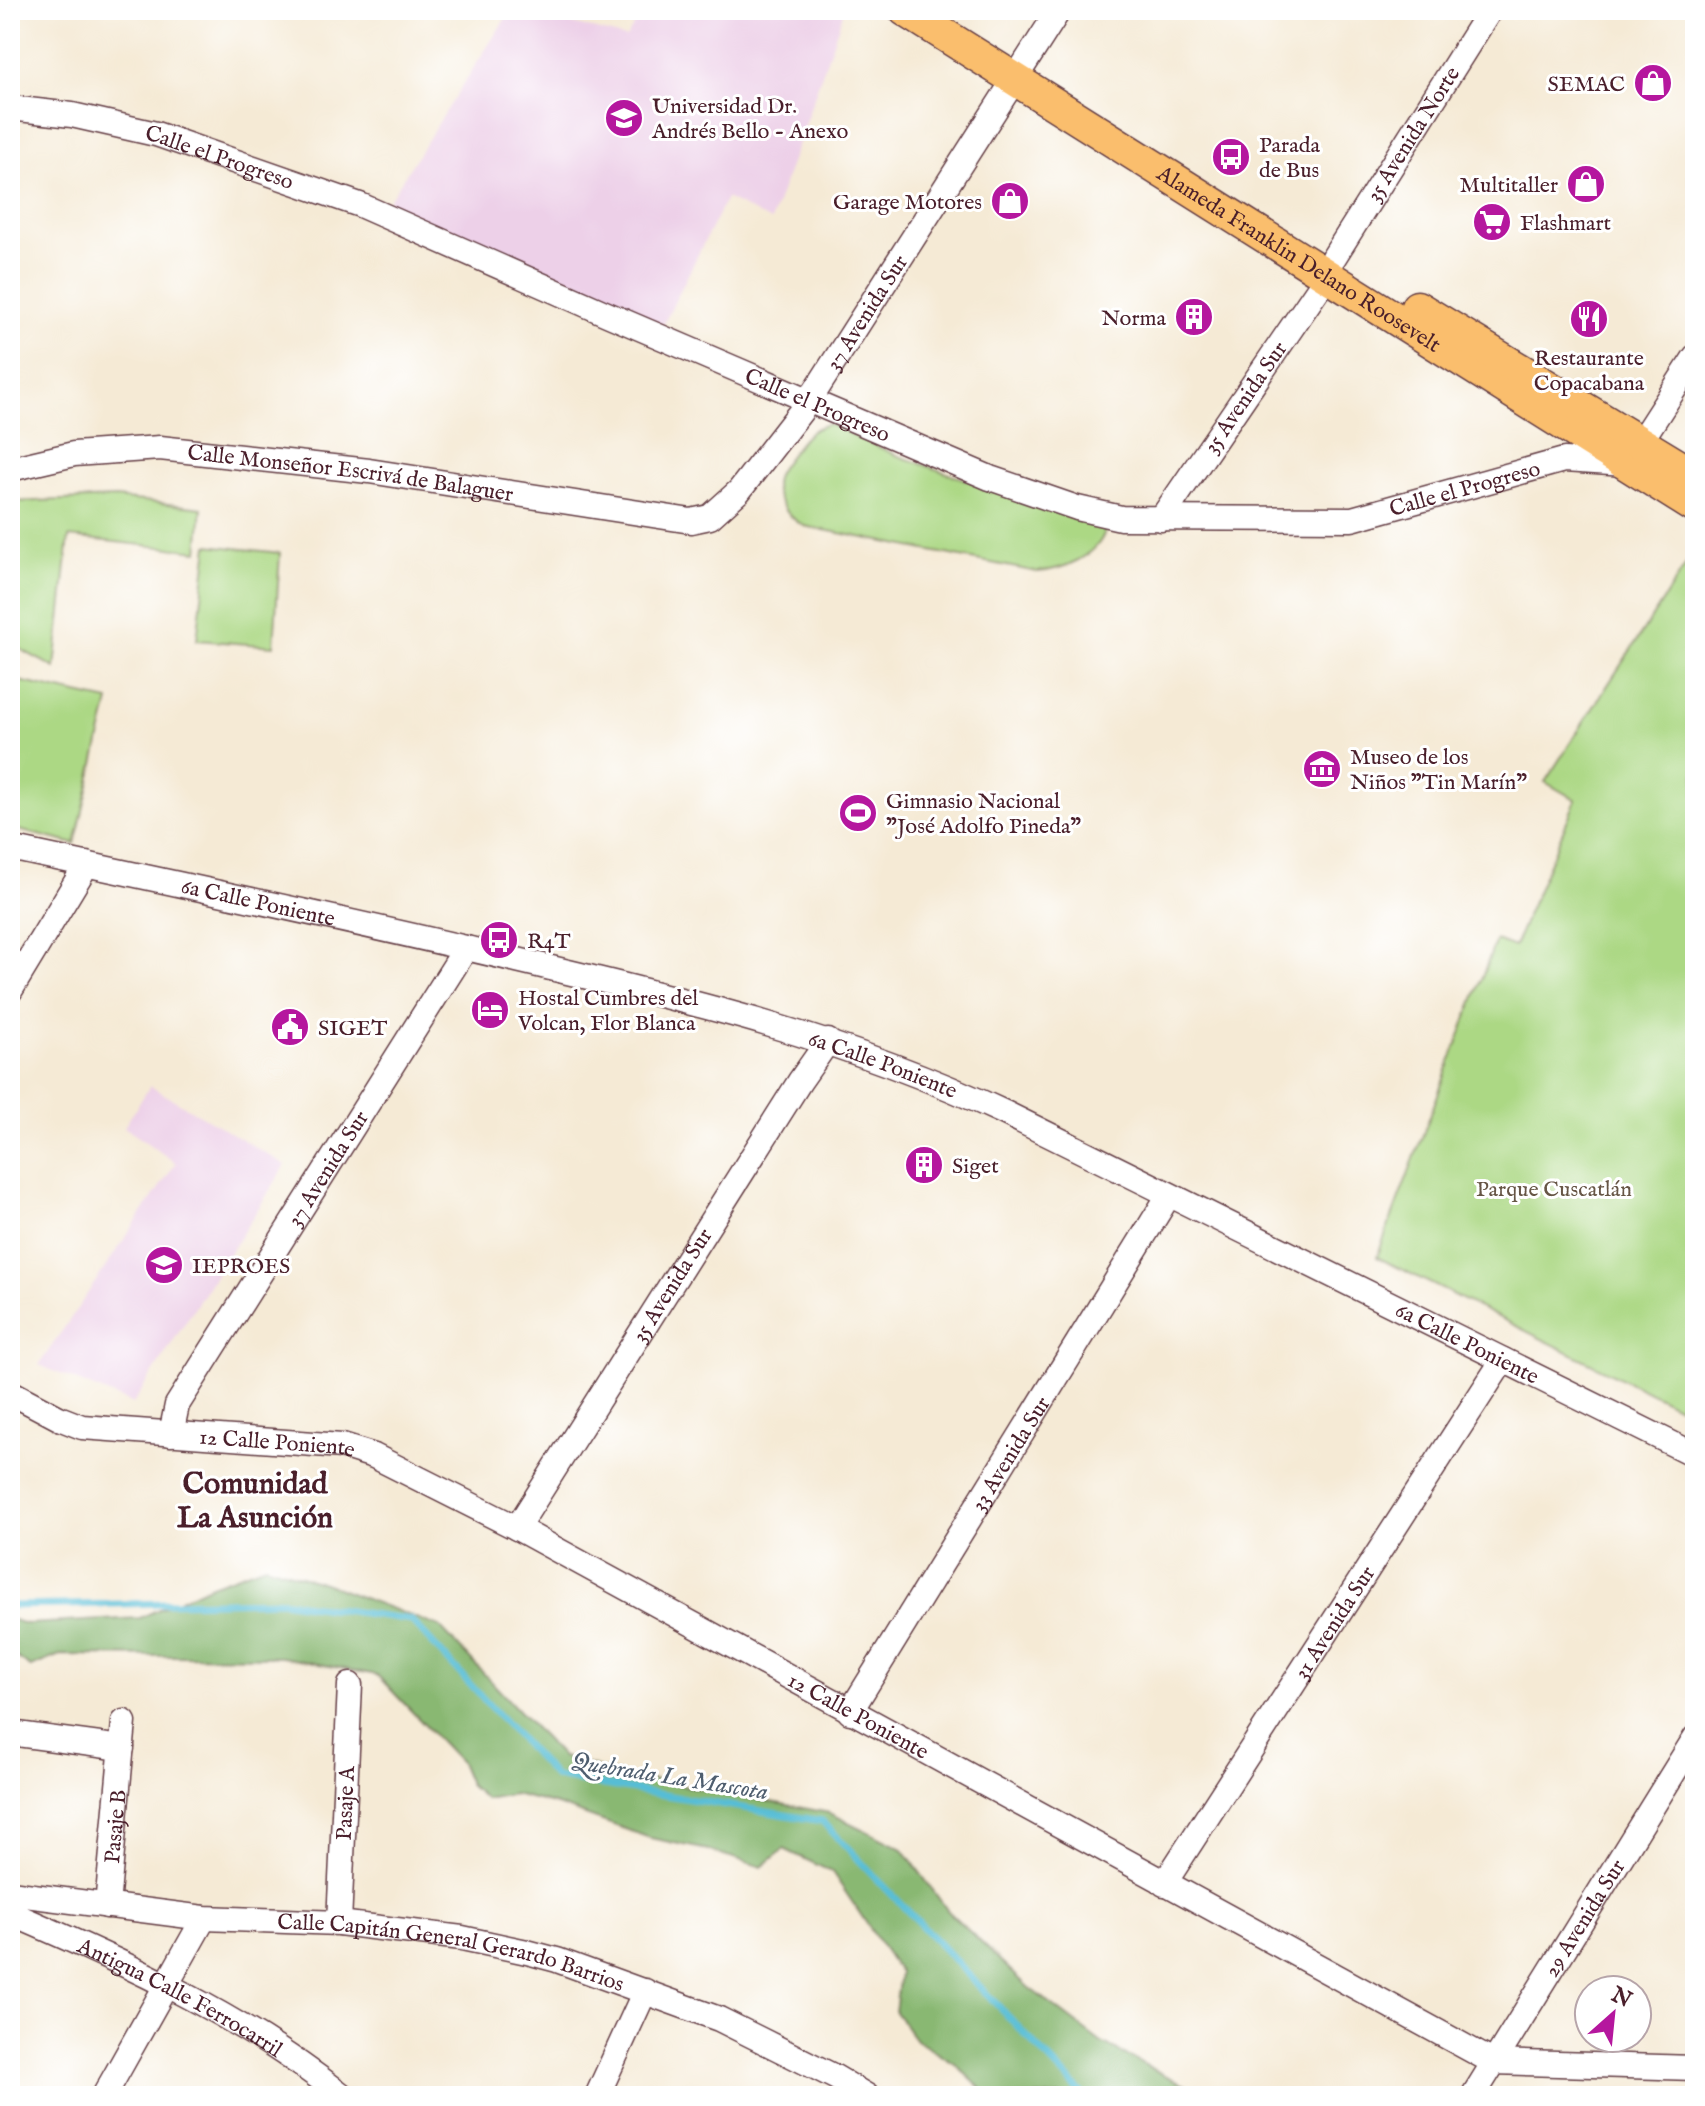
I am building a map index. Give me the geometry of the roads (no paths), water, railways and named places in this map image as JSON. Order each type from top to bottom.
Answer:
[{"type":"main road","name":"Alameda Franklin Delano Roosevelt","points":[[905,10],[1021,71],[1633,453],[1695,507]]},
{"type":"main road","name":"Alameda Franklin Delano Roosevelt","points":[[944,10],[1021,71]]},
{"type":"main road","name":"Alameda Franklin Delano Roosevelt","points":[[1633,453],[1695,476]]},
{"type":"street","name":"37 Avenida Sur","points":[[691,521],[710,517],[739,491],[809,401],[1059,10]]},
{"type":"street","name":"35 Avenida Norte","points":[[1330,266],[1490,10]]},
{"type":"street","name":"Calle el Progreso","points":[[10,108],[72,115],[156,134],[332,194],[990,478],[1077,508],[1121,518],[1352,519],[1564,460],[1633,453]]},
{"type":"street","name":"35 Avenida Sur","points":[[1161,519],[1330,266]]},
{"type":"street","points":[[1633,453],[1695,357]]},
{"type":"street","name":"Calle Monseñor Escrivá de Balaguer","points":[[10,469],[74,454],[160,448],[369,471],[691,521]]},
{"type":"street","name":"6a Calle Poniente","points":[[10,848],[466,948],[707,1005],[828,1041],[971,1097],[1695,1455]]},
{"type":"street","points":[[10,991],[87,864]]},
{"type":"street","name":"37 Avenida Sur","points":[[171,1434],[177,1405],[466,948]]},
{"type":"street","name":"35 Avenida Sur","points":[[517,1528],[828,1041]]},
{"type":"street","name":"33 Avenida Sur","points":[[850,1712],[1169,1195]]},
{"type":"street","name":"31 Avenida Sur","points":[[1164,1884],[1503,1360]]},
{"type":"street","name":"12 Calle Poniente","points":[[10,1392],[82,1427],[342,1446],[374,1456],[517,1528],[1493,2062],[1695,2068]]},
{"type":"street","name":"Pasaje A","points":[[339,1923],[350,1685]]},
{"type":"street","points":[[10,1733],[122,1748],[124,1722]]},
{"type":"street","name":"29 Avenida Sur","points":[[1473,2096],[1695,1738]]},
{"type":"street","name":"Pasaje B","points":[[107,1906],[122,1748]]},
{"type":"street","name":"Calle Capitán General Gerardo Barrios","points":[[10,1893],[204,1918],[339,1923],[493,1944],[557,1960],[749,2033],[867,2096]]},
{"type":"street","name":"Antigua Calle Ferrocarril","points":[[10,1913],[168,1984],[258,2035],[343,2096]]},
{"type":"street","points":[[104,2096],[204,1918]]},
{"type":"street","points":[[597,2096],[645,1991]]},
{"type":"waterway","name":"Quebrada La Mascota","points":[[10,1606],[281,1601],[411,1620],[555,1777],[822,1821],[1084,2096]]},
{"type":"place","name":"SEMAC","points":[[1653,83]]},
{"type":"place","name":"Universidad Dr. Andrés Bello - Anexo","points":[[624,118]]},
{"type":"place","name":"Parada de Bus","points":[[1231,157]]},
{"type":"place","name":"Multitaller","points":[[1586,184]]},
{"type":"place","name":"Garage Motores","points":[[1010,201]]},
{"type":"place","name":"Flashmart","points":[[1492,222]]},
{"type":"place","name":"Norma","points":[[1194,317]]},
{"type":"place","name":"Restaurante Copacabana","points":[[1589,319]]},
{"type":"place","name":"Museo de los Niños \"Tin Marín\"","points":[[1322,769]]},
{"type":"place","name":"Gimnasio Nacional \"José Adolfo Pineda\"","points":[[858,813]]},
{"type":"place","name":"R4T","points":[[499,940]]},
{"type":"place","name":"Hostal Cumbres del Volcan, Flor Blanca","points":[[490,1010]]},
{"type":"place","name":"SIGET","points":[[290,1027]]},
{"type":"place","name":"Siget","points":[[924,1165]]},
{"type":"place","name":"IEPROES","points":[[164,1265]]},
{"type":"district","name":"Comunidad La Asunción","points":[[255,1500]]},
{"type":"park label","name":"Parque Cuscatlán","points":[[1554,1188]]}]
